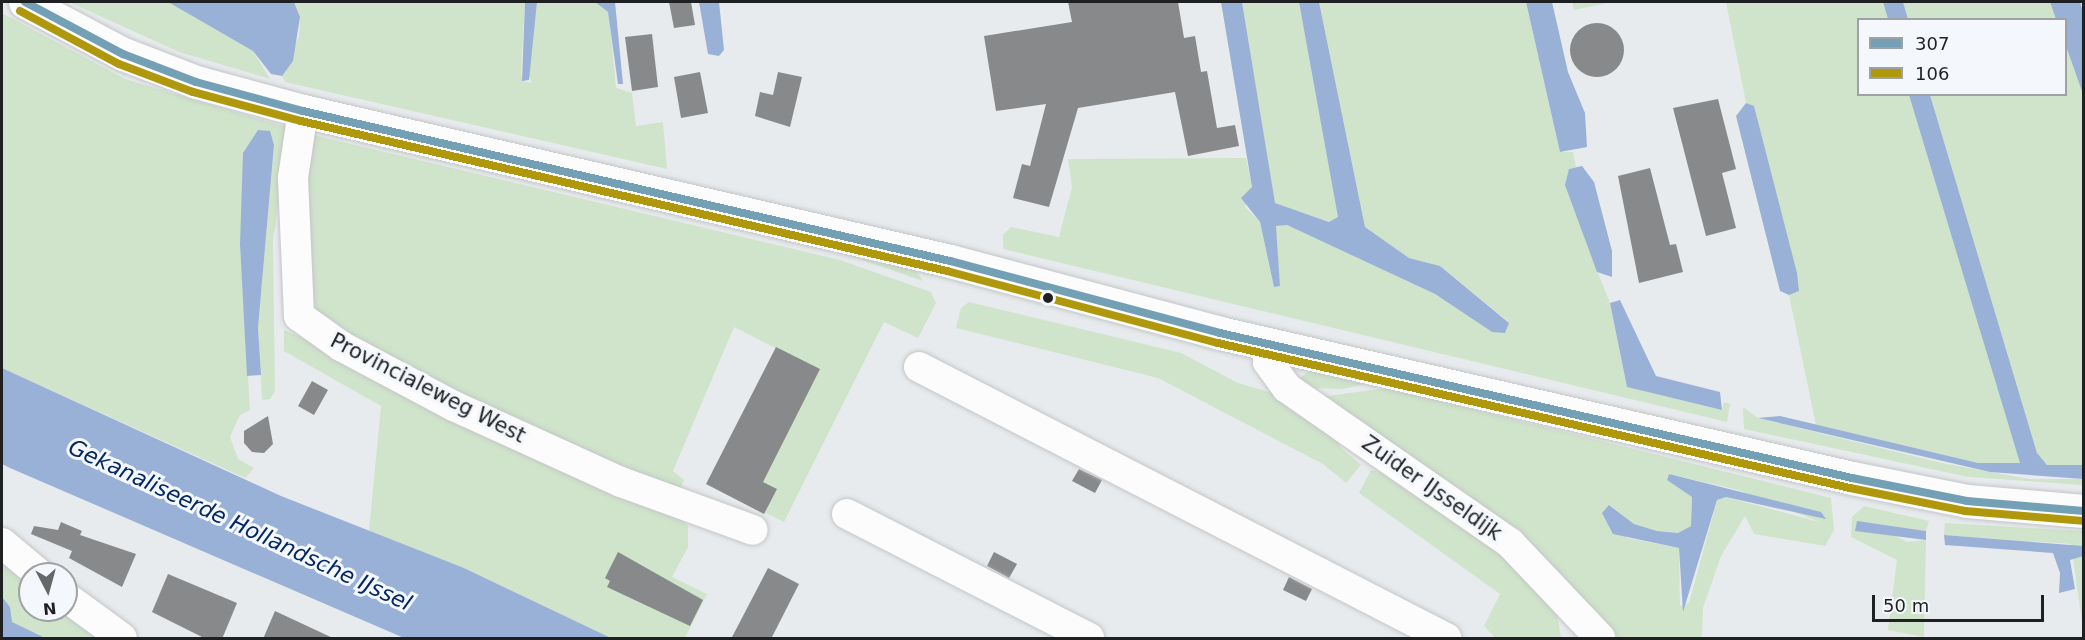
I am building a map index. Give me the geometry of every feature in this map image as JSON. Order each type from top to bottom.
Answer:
[{"type":"main road","points":[[25,2],[123,54],[196,82],[303,111],[950,261],[1272,344],[1864,481],[1967,501],[2084,511]]},
{"type":"street","name":"Provincialeweg West","points":[[303,111],[293,178],[299,316],[340,346],[454,406],[621,482],[753,530]]},
{"type":"street","name":"Zuider IJsseldijk","points":[[1272,344],[1268,362],[1287,388],[1510,543],[1572,625],[1600,639]]},
{"type":"street","points":[[919,367],[1446,639]]},
{"type":"street","points":[[847,514],[1089,639]]},
{"type":"street","points":[[2,543],[25,562]]},
{"type":"street","points":[[78,606],[122,639]]},
{"type":"green space","points":[[69,2],[168,2],[253,51],[270,79],[179,52]]},
{"type":"green space","points":[[294,2],[525,2],[521,73],[523,81],[532,83],[527,72],[537,2],[595,2],[609,13],[616,88],[632,93],[636,126],[663,122],[667,169],[285,82],[282,76],[299,36],[300,17]]},
{"type":"green space","points":[[1242,2],[1299,2],[1340,207],[1338,218],[1330,222],[1274,203]]},
{"type":"green space","points":[[1319,2],[1526,2],[1560,152],[1573,152],[1576,167],[1569,169],[1586,243],[1610,303],[1627,387],[1722,410],[1724,402],[1730,404],[1727,422],[1003,249],[1003,235],[1011,227],[1059,237],[1072,187],[1068,159],[1246,158],[1252,187],[1245,207],[1260,222],[1274,287],[1280,286],[1275,226],[1287,225],[1435,294],[1492,332],[1509,322],[1440,266],[1409,258],[1365,227]]},
{"type":"green space","points":[[1572,2],[1612,2],[1574,10]]},
{"type":"green space","points":[[1726,2],[1883,2],[1888,18],[1857,18],[1857,96],[1909,96],[2021,464],[1978,463],[1816,425],[1789,295],[1799,290],[1754,106],[1746,103]]},
{"type":"green space","points":[[1903,2],[2083,2],[2083,465],[2047,465],[2037,453],[1930,96],[2067,96],[2067,18],[1908,18]]},
{"type":"green space","points":[[2,13],[125,79],[289,128],[273,241],[275,391],[270,399],[262,400],[258,328],[274,145],[240,244],[250,410],[240,415],[230,437],[238,459],[254,468],[245,478],[2,368]]},
{"type":"green space","points":[[313,135],[840,260],[931,292],[936,303],[918,338],[884,322],[784,522],[747,504],[816,369],[734,327],[673,471],[684,480],[675,501],[520,427],[320,319],[306,282],[300,150]]},
{"type":"green space","points":[[790,240],[915,269],[923,281],[845,254]]},
{"type":"green space","points":[[969,302],[1181,353],[1238,383],[1279,395],[1337,436],[1340,447],[1361,465],[1346,483],[1323,464],[1158,378],[956,328],[961,308]]},
{"type":"green space","points":[[284,330],[372,366],[678,516],[688,526],[688,547],[672,577],[707,594],[685,638],[611,638],[464,568],[369,531],[381,406],[284,351]]},
{"type":"green space","points":[[1311,370],[1380,381],[1343,389],[1312,388],[1298,379]]},
{"type":"green space","points":[[1387,388],[1831,498],[1834,530],[1825,546],[1754,534],[1745,516],[1721,556],[1703,608],[1702,638],[1608,638],[1320,397]],"holes":[[[1669,474],[1738,490],[1823,523],[1726,497],[1717,500],[1689,603],[1680,606],[1679,548],[1627,538],[1603,513],[1610,505],[1634,524],[1657,531],[1678,533],[1691,526],[1692,497],[1667,480]]]},
{"type":"green space","points":[[1743,407],[1758,418],[1942,463],[2029,479],[2083,479],[2083,485],[1968,477],[1744,429]]},
{"type":"green space","points":[[1371,470],[1411,478],[1555,601],[1561,638],[1495,638],[1484,626],[1500,594],[1359,493]]},
{"type":"green space","points":[[1864,506],[1929,521],[1926,531],[1871,523],[1907,542],[1926,540],[1924,637],[1888,630],[1897,560],[1851,537],[1852,517]]},
{"type":"green space","points":[[1945,523],[2083,531],[2083,629],[2071,544],[1944,535]]},
{"type":"green space","points":[[2,553],[18,567],[18,622],[78,622],[78,617],[114,638],[2,638]]},
{"type":"water","points":[[168,2],[294,2],[300,17],[293,61],[282,76],[271,74],[253,51]]},
{"type":"water","points":[[525,2],[537,2],[529,80],[522,81]]},
{"type":"water","points":[[595,2],[615,2],[623,84],[618,84],[608,12]]},
{"type":"water","points":[[699,2],[719,2],[724,50],[719,56],[708,54]]},
{"type":"water","points":[[1221,2],[1242,2],[1275,203],[1329,222],[1338,217],[1299,2],[1319,2],[1365,227],[1409,258],[1440,266],[1509,323],[1505,333],[1492,332],[1435,294],[1287,225],[1276,226],[1280,286],[1274,287],[1260,222],[1241,198],[1252,187]]},
{"type":"water","points":[[1526,2],[1552,2],[1568,72],[1585,113],[1587,147],[1560,152]]},
{"type":"water","points":[[1883,2],[1903,2],[1908,18],[1888,18]]},
{"type":"water","points":[[2050,2],[2080,2],[2083,12],[2083,94],[2067,49],[2067,18],[2056,18]]},
{"type":"water","points":[[1909,96],[1930,96],[2037,453],[2047,465],[2083,465],[2083,479],[1990,472],[1758,418],[1780,416],[1978,463],[2020,463]]},
{"type":"water","points":[[1746,103],[1754,106],[1797,273],[1799,291],[1789,295],[1780,291],[1736,116]]},
{"type":"water","points":[[258,130],[270,131],[274,145],[258,328],[261,375],[247,376],[240,244],[243,153]]},
{"type":"water","points":[[1582,166],[1594,182],[1612,251],[1612,277],[1597,272],[1565,185],[1569,169]]},
{"type":"water","points":[[1620,300],[1656,376],[1720,392],[1722,410],[1627,387],[1610,303]]},
{"type":"water","name":"Gekanaliseerde Hollandsche IJssel","points":[[2,368],[281,496],[464,568],[611,638],[404,638],[10,468],[2,464]]},
{"type":"water","points":[[1669,474],[1821,512],[1826,519],[1726,497],[1717,500],[1683,612],[1679,548],[1613,534],[1602,513],[1609,505],[1634,524],[1657,531],[1678,533],[1691,526],[1692,497],[1667,480]]},
{"type":"water","points":[[1857,521],[1926,531],[1926,540],[1855,531]]},
{"type":"water","points":[[1944,535],[2083,546],[2083,556],[2070,560],[2075,589],[2059,593],[2060,573],[2053,553],[1945,545]]},
{"type":"water","points":[[2,597],[10,607],[12,622],[45,638],[2,638]]},
{"type":"building","points":[[669,2],[691,2],[695,25],[674,28]]},
{"type":"building","points":[[1068,2],[1178,2],[1184,38],[1195,36],[1201,72],[1207,71],[1217,128],[1235,125],[1239,146],[1188,156],[1175,92],[1078,108],[1049,207],[1013,198],[1022,164],[1030,166],[1046,104],[996,111],[984,36],[1072,22]]},
{"type":"building","points":[[1597,23],[1607,25],[1616,31],[1622,40],[1624,50],[1622,60],[1616,69],[1607,75],[1597,77],[1587,75],[1578,69],[1572,60],[1570,50],[1572,40],[1578,31],[1587,25]]},
{"type":"building","points":[[652,34],[658,87],[632,91],[625,37]]},
{"type":"building","points":[[700,72],[708,113],[681,118],[674,77]]},
{"type":"building","points":[[778,72],[802,77],[790,127],[755,116],[760,92],[773,95]]},
{"type":"building","points":[[1718,99],[1736,169],[1722,173],[1736,228],[1706,236],[1673,108]]},
{"type":"building","points":[[1650,168],[1670,245],[1676,244],[1683,272],[1639,283],[1618,176]]},
{"type":"building","points":[[776,347],[820,369],[763,482],[777,489],[764,514],[706,484]]},
{"type":"building","points":[[312,381],[328,390],[314,415],[298,406]]},
{"type":"building","points":[[268,416],[273,444],[264,453],[252,452],[244,443],[244,431]]},
{"type":"building","points":[[1079,469],[1102,480],[1095,493],[1072,481]]},
{"type":"building","points":[[61,522],[82,531],[80,535],[136,554],[122,587],[69,558],[72,551],[31,534],[34,526],[58,530]]},
{"type":"building","points":[[618,552],[703,600],[690,626],[607,587],[610,581],[605,578]]},
{"type":"building","points":[[994,552],[1017,564],[1009,578],[987,566]]},
{"type":"building","points":[[768,568],[799,584],[771,639],[731,639]]},
{"type":"building","points":[[168,574],[237,603],[222,639],[206,639],[152,612]]},
{"type":"building","points":[[1289,577],[1312,589],[1306,601],[1283,590]]},
{"type":"building","points":[[275,611],[335,639],[263,639]]},
{"type":"transit line","name":"307","points":[[25,2],[123,54],[196,82],[303,111],[950,261],[1220,333],[1852,478],[1967,501],[2084,511]]},
{"type":"transit line","name":"106","points":[[20,11],[119,64],[193,92],[301,121],[947,271],[1218,343],[1850,488],[1965,511],[2083,521]]}]
